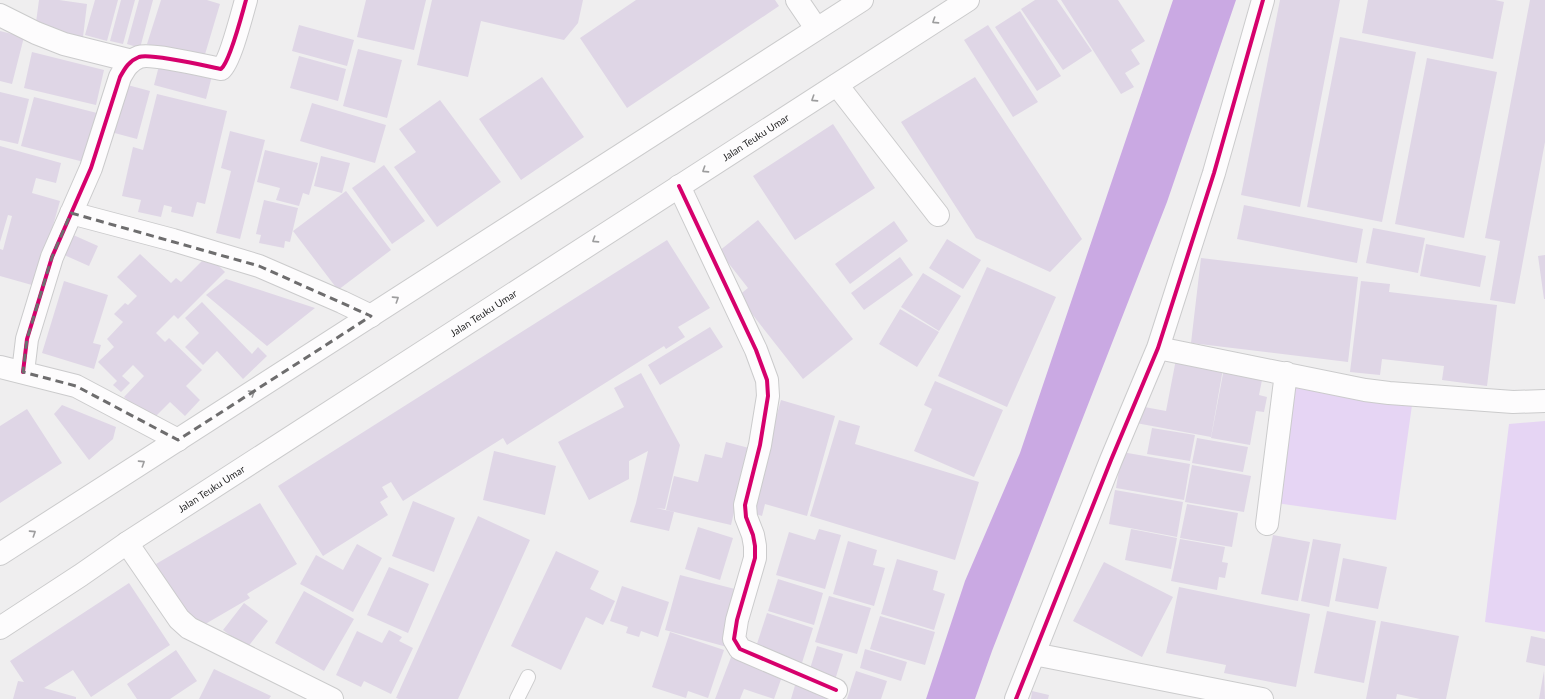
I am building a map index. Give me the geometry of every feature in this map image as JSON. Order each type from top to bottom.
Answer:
[{"type":"main road","points":[[23,372],[27,339],[52,256],[92,168],[120,77],[126,66],[132,61],[145,56],[170,59],[221,69],[223,68],[229,56],[246,0]]},
{"type":"main road","points":[[797,0],[816,28]]},
{"type":"main road","points":[[0,554],[816,28],[862,0]]},
{"type":"main road","name":"Jalan Teuku Umar","points":[[0,628],[127,543],[968,0]]},
{"type":"main road","points":[[1016,699],[1111,460],[1158,348],[1214,173],[1264,0]]},
{"type":"main road","points":[[0,15],[36,33],[64,44],[132,61]]},
{"type":"main road","points":[[837,85],[938,215]]},
{"type":"main road","points":[[679,186],[756,350],[767,380],[768,396],[760,445],[745,505],[746,517],[756,546],[755,558],[737,620],[734,639],[740,649],[836,690]]},
{"type":"main road","points":[[71,213],[172,240],[259,266],[342,302],[370,316]]},
{"type":"main road","points":[[1158,348],[1365,390],[1513,402],[1545,402]]},
{"type":"main road","points":[[0,367],[76,386],[178,440]]},
{"type":"main road","points":[[1268,524],[1286,373]]},
{"type":"main road","points":[[127,543],[179,619],[189,628],[332,699]]},
{"type":"main road","points":[[1034,654],[1262,699]]},
{"type":"lane","points":[[516,699],[528,677]]},
{"type":"highlighted area","points":[[71,213],[259,266],[371,316],[178,440],[76,386],[23,372],[27,339],[52,257]]},
{"type":"shaded area","points":[[1173,0],[1236,0],[1167,202],[992,651],[975,699],[926,699],[965,581],[1020,453]]},
{"type":"shaded area","points":[[1289,386],[1412,405],[1396,520],[1276,503]]},
{"type":"shaded area","points":[[1545,421],[1545,632],[1485,622],[1509,424]]},
{"type":"building","points":[[39,0],[59,0],[87,4],[83,37],[35,30]]},
{"type":"building","points":[[95,0],[118,0],[107,41],[85,35]]},
{"type":"building","points":[[121,0],[135,0],[123,44],[110,41]]},
{"type":"building","points":[[139,0],[153,0],[140,48],[127,44]]},
{"type":"building","points":[[161,0],[207,0],[220,4],[203,61],[147,44]]},
{"type":"building","points":[[366,0],[426,0],[414,50],[357,37]]},
{"type":"building","points":[[432,0],[583,0],[578,23],[564,40],[481,21],[468,77],[417,65]]},
{"type":"building","points":[[636,0],[775,0],[779,6],[627,108],[580,38]]},
{"type":"building","points":[[1035,0],[1057,0],[1092,51],[1063,70],[1021,9]]},
{"type":"building","points":[[1061,0],[1118,0],[1145,41],[1131,50],[1140,64],[1125,73],[1134,87],[1121,94]]},
{"type":"building","points":[[1280,0],[1340,0],[1300,207],[1241,195]]},
{"type":"building","points":[[1368,0],[1495,0],[1504,2],[1493,59],[1362,33]]},
{"type":"building","points":[[1530,0],[1545,0],[1545,142],[1515,304],[1490,300],[1500,241],[1485,238]]},
{"type":"building","points":[[1020,11],[1061,76],[1037,91],[995,27]]},
{"type":"building","points":[[299,25],[354,40],[347,66],[292,51]]},
{"type":"building","points":[[988,25],[1038,102],[1013,117],[964,40]]},
{"type":"building","points":[[0,31],[24,37],[12,84],[0,81]]},
{"type":"building","points":[[1340,37],[1416,52],[1382,222],[1307,207]]},
{"type":"building","points":[[358,49],[402,60],[387,118],[343,106]]},
{"type":"building","points":[[32,52],[104,70],[96,105],[24,88]]},
{"type":"building","points":[[299,56],[346,69],[338,101],[290,88]]},
{"type":"building","points":[[1427,58],[1497,72],[1464,238],[1395,224]]},
{"type":"building","points":[[160,62],[212,76],[206,99],[154,85]]},
{"type":"building","points":[[542,77],[584,137],[521,180],[479,119]]},
{"type":"building","points":[[975,77],[1082,239],[1050,272],[976,238],[901,122]]},
{"type":"building","points":[[120,83],[150,91],[137,139],[107,131]]},
{"type":"building","points":[[0,92],[29,99],[18,144],[0,140]]},
{"type":"building","points":[[157,94],[227,111],[205,204],[197,202],[193,217],[171,212],[172,207],[164,205],[161,217],[138,212],[141,200],[122,196],[133,147],[143,150]]},
{"type":"building","points":[[34,97],[97,113],[84,162],[21,146]]},
{"type":"building","points":[[440,100],[501,182],[437,227],[394,167],[416,152],[399,129]]},
{"type":"building","points":[[312,103],[386,125],[375,163],[300,141]]},
{"type":"building","points":[[833,124],[875,188],[795,240],[753,176]]},
{"type":"building","points":[[230,131],[265,140],[240,239],[216,233],[231,171],[221,168]]},
{"type":"building","points":[[0,146],[61,163],[56,183],[36,178],[32,193],[60,201],[43,261],[39,287],[0,276],[0,249],[3,250],[12,216],[8,215],[0,242]]},
{"type":"building","points":[[265,150],[318,163],[309,195],[303,193],[299,206],[276,200],[280,188],[257,182]]},
{"type":"building","points":[[321,156],[350,163],[342,193],[314,186]]},
{"type":"building","points":[[384,165],[425,221],[392,244],[352,188]]},
{"type":"building","points":[[346,191],[391,250],[338,290],[293,231]]},
{"type":"building","points":[[264,200],[298,208],[290,242],[285,241],[284,248],[259,243],[261,235],[256,234]]},
{"type":"building","points":[[1244,205],[1363,229],[1357,263],[1237,239]]},
{"type":"building","points":[[758,220],[853,339],[803,379],[738,296],[748,288],[719,251]]},
{"type":"building","points":[[894,221],[908,241],[850,284],[835,264]]},
{"type":"building","points":[[1373,228],[1425,238],[1418,273],[1366,263]]},
{"type":"building","points":[[71,234],[98,246],[89,266],[62,254]]},
{"type":"building","points":[[947,239],[981,260],[963,289],[929,268]]},
{"type":"building","points":[[667,240],[710,308],[678,327],[685,337],[666,349],[664,346],[507,445],[503,438],[403,501],[391,482],[382,487],[388,497],[380,502],[388,515],[323,556],[278,486]]},
{"type":"building","points":[[1426,244],[1486,256],[1480,287],[1420,276]]},
{"type":"building","points":[[140,254],[171,283],[176,278],[181,282],[208,255],[225,272],[178,319],[174,315],[156,333],[165,342],[169,338],[202,370],[186,386],[200,400],[185,416],[170,402],[150,422],[124,397],[144,376],[133,365],[122,376],[130,383],[121,392],[113,385],[117,381],[98,362],[114,347],[107,339],[123,322],[114,314],[125,303],[128,305],[137,296],[117,277]]},
{"type":"building","points":[[1545,255],[1545,299],[1544,299],[1538,256]]},
{"type":"building","points":[[900,257],[913,275],[864,310],[851,293]]},
{"type":"building","points":[[1201,258],[1358,277],[1348,362],[1191,343]]},
{"type":"building","points":[[987,267],[1056,297],[1007,407],[938,376]]},
{"type":"building","points":[[923,273],[961,296],[939,331],[901,307]]},
{"type":"building","points":[[226,279],[315,308],[267,346],[206,295]]},
{"type":"building","points":[[64,281],[108,295],[93,343],[101,345],[94,369],[42,353]]},
{"type":"building","points":[[1361,281],[1390,284],[1389,292],[1497,305],[1487,386],[1442,380],[1444,366],[1382,359],[1380,375],[1350,372]]},
{"type":"building","points":[[202,302],[252,354],[258,347],[267,356],[243,379],[217,351],[203,365],[185,347],[199,333],[185,318]]},
{"type":"building","points":[[900,309],[939,332],[917,367],[879,344]]},
{"type":"building","points":[[710,327],[723,347],[660,385],[648,365]]},
{"type":"building","points":[[1177,354],[1224,363],[1211,437],[1136,423],[1139,406],[1166,411]]},
{"type":"building","points":[[1225,363],[1264,370],[1259,395],[1267,397],[1264,412],[1256,411],[1250,445],[1211,438]]},
{"type":"building","points":[[641,373],[680,445],[665,509],[656,508],[674,512],[669,531],[630,522],[648,451],[629,461],[629,479],[589,500],[558,442],[624,407],[614,388]]},
{"type":"building","points":[[935,381],[1003,410],[974,477],[914,451],[932,409],[924,405]]},
{"type":"building","points":[[781,400],[835,416],[807,516],[765,504],[762,516],[749,512]]},
{"type":"building","points":[[62,405],[116,427],[113,439],[89,460],[54,414]]},
{"type":"building","points":[[27,409],[62,463],[0,503],[0,426]]},
{"type":"building","points":[[839,420],[860,426],[855,444],[979,482],[955,560],[810,516]]},
{"type":"building","points":[[1152,428],[1195,435],[1190,461],[1147,454]]},
{"type":"building","points":[[1197,438],[1248,447],[1243,472],[1192,463]]},
{"type":"building","points":[[726,442],[749,448],[731,525],[666,510],[674,476],[698,482],[705,454],[722,458]]},
{"type":"building","points":[[494,451],[556,466],[545,515],[483,500]]},
{"type":"building","points":[[1122,452],[1190,464],[1184,500],[1116,488]]},
{"type":"building","points":[[1192,465],[1251,476],[1244,512],[1185,502]]},
{"type":"building","points":[[1115,490],[1183,502],[1177,537],[1109,524]]},
{"type":"building","points":[[413,501],[455,518],[434,572],[392,556]]},
{"type":"building","points":[[260,503],[297,564],[247,594],[250,598],[195,630],[156,564]]},
{"type":"building","points":[[1187,504],[1238,513],[1232,547],[1180,538]]},
{"type":"building","points":[[478,516],[530,540],[458,699],[396,698]]},
{"type":"building","points":[[698,527],[733,538],[720,580],[685,569]]},
{"type":"building","points":[[819,529],[841,535],[825,589],[776,575],[789,532],[815,540]]},
{"type":"building","points":[[1131,529],[1177,538],[1171,569],[1125,560]]},
{"type":"building","points":[[1273,535],[1310,542],[1298,601],[1261,594]]},
{"type":"building","points":[[1180,539],[1225,547],[1222,562],[1228,563],[1225,578],[1219,577],[1217,590],[1171,581]]},
{"type":"building","points":[[1313,539],[1341,544],[1329,607],[1301,601]]},
{"type":"building","points":[[848,541],[877,550],[873,565],[885,568],[874,606],[833,594]]},
{"type":"building","points":[[357,544],[382,558],[353,612],[300,584],[316,555],[343,570]]},
{"type":"building","points":[[556,551],[599,571],[590,589],[615,601],[603,625],[586,617],[561,670],[511,646]]},
{"type":"building","points":[[1343,558],[1387,567],[1378,609],[1335,601]]},
{"type":"building","points":[[897,559],[938,571],[933,590],[945,594],[934,630],[881,614]]},
{"type":"building","points":[[1104,562],[1173,597],[1142,657],[1073,621]]},
{"type":"building","points":[[389,567],[429,584],[408,633],[367,615]]},
{"type":"building","points":[[680,575],[735,589],[727,647],[665,630]]},
{"type":"building","points":[[778,579],[823,593],[814,625],[768,611]]},
{"type":"building","points":[[129,583],[170,645],[91,697],[73,670],[44,688],[76,697],[76,699],[13,699],[18,681],[24,682],[10,661]]},
{"type":"building","points":[[622,586],[669,602],[658,637],[641,631],[639,637],[626,633],[628,627],[610,621]]},
{"type":"building","points":[[1179,587],[1310,614],[1296,687],[1224,673],[1226,665],[1166,653]]},
{"type":"building","points":[[304,591],[354,619],[324,671],[275,643]]},
{"type":"building","points":[[829,596],[871,608],[857,654],[815,642]]},
{"type":"building","points":[[244,603],[268,621],[247,648],[223,630]]},
{"type":"building","points":[[1327,611],[1376,621],[1364,683],[1314,673]]},
{"type":"building","points":[[767,613],[813,628],[801,666],[755,650]]},
{"type":"building","points":[[880,616],[935,632],[925,665],[870,649]]},
{"type":"building","points":[[1381,621],[1459,636],[1446,699],[1420,699],[1397,694],[1396,699],[1366,699]]},
{"type":"building","points":[[389,630],[402,637],[399,641],[413,648],[391,694],[364,681],[361,687],[336,675],[357,631],[382,643]]},
{"type":"building","points":[[670,632],[724,650],[708,698],[688,691],[686,698],[652,687]]},
{"type":"building","points":[[1531,636],[1545,639],[1545,666],[1526,662]]},
{"type":"building","points":[[817,646],[843,654],[835,680],[809,672]]},
{"type":"building","points":[[865,649],[907,662],[901,681],[860,668]]},
{"type":"building","points":[[176,650],[197,681],[170,699],[137,699],[127,684]]},
{"type":"building","points":[[733,652],[784,671],[774,699],[744,689],[740,699],[715,699]]},
{"type":"building","points":[[214,669],[271,696],[269,699],[199,699]]},
{"type":"building","points":[[856,671],[887,681],[881,699],[847,699]]},
{"type":"building","points":[[1544,671],[1545,699],[1539,699]]},
{"type":"building","points":[[796,682],[836,699],[791,699]]},
{"type":"building","points":[[1032,691],[1049,695],[1048,699],[1031,699]]},
{"type":"cycle path","points":[[23,372],[27,339],[52,257],[91,168],[120,77],[128,65],[139,57],[145,56],[166,58],[221,69],[232,48],[246,0]]},
{"type":"cycle path","points":[[1016,699],[1111,460],[1158,348],[1214,173],[1263,0]]},
{"type":"cycle path","points":[[679,186],[756,350],[767,380],[768,396],[760,445],[745,505],[746,517],[753,535],[755,558],[737,620],[734,639],[740,649],[836,690]]}]
